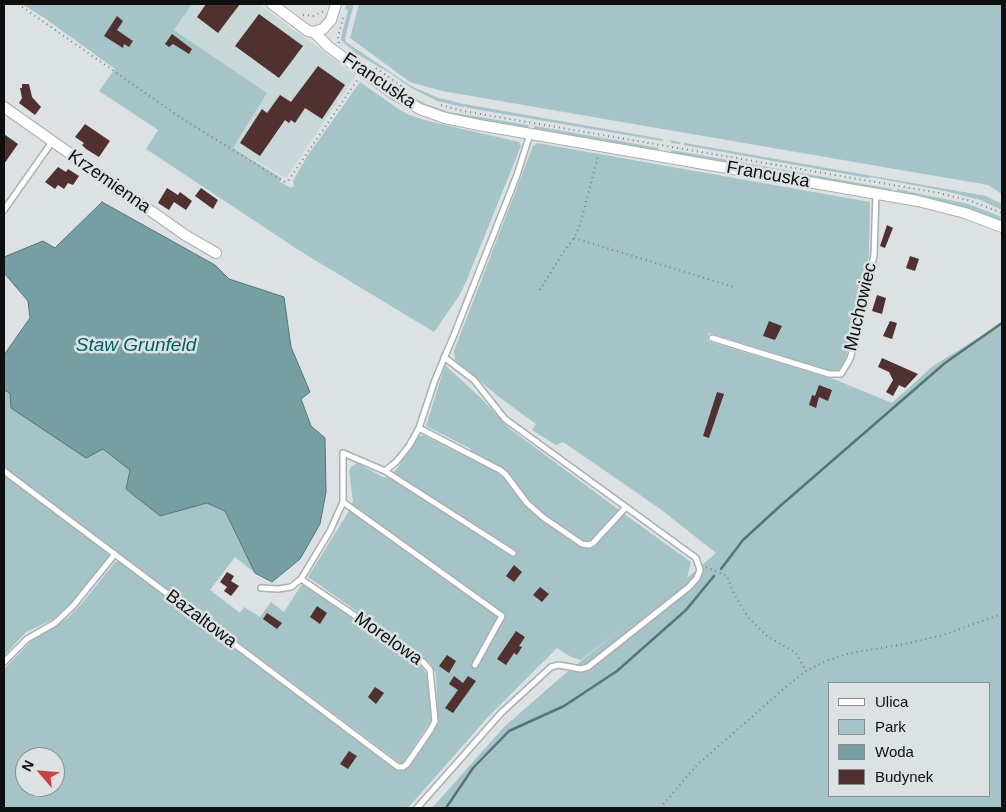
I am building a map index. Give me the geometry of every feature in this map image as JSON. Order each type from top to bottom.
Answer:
[{"type":"street","name":"Francuska","points":[[272,4],[308,31],[314,32],[329,47],[398,98],[436,115],[462,122],[942,206],[973,215],[1002,227]]},
{"type":"street","points":[[314,32],[323,28],[331,20],[336,4]]},
{"type":"street","name":"Krzemienna","points":[[4,107],[185,235],[216,253]]},
{"type":"lane","points":[[386,471],[409,446],[419,428],[435,380],[517,175],[530,134]]},
{"type":"lane","points":[[4,210],[52,142]]},
{"type":"lane","name":"Muchowiec","points":[[712,338],[829,374],[841,374],[850,358],[863,310],[874,256],[876,194]]},
{"type":"lane","points":[[417,808],[501,713],[552,667],[559,665],[581,669],[588,667],[689,587],[697,578],[700,570],[700,565],[696,558],[505,419],[474,380],[444,357]]},
{"type":"lane","points":[[419,428],[500,470],[527,503],[544,518],[582,544],[589,545],[593,543],[626,507]]},
{"type":"lane","points":[[261,588],[278,590],[291,588],[301,579],[330,531],[343,502],[343,453],[386,471],[513,553]]},
{"type":"lane","name":"Bazaltowa","points":[[4,471],[398,766]]},
{"type":"lane","points":[[343,502],[502,616],[475,665]]},
{"type":"lane","points":[[4,662],[27,638],[55,623],[73,606],[115,554]]},
{"type":"lane","name":"Morelowa","points":[[301,579],[423,662],[430,670],[435,721],[432,729],[406,764],[403,767],[398,766]]},
{"type":"path","points":[[18,4],[181,118],[284,182],[288,181],[363,72]]},
{"type":"path","points":[[342,46],[338,39],[343,14]]},
{"type":"path","points":[[375,68],[414,94]]},
{"type":"path","points":[[440,105],[463,111],[939,193],[971,201],[1002,213]]},
{"type":"path","points":[[540,290],[574,238],[580,225],[600,146]]},
{"type":"path","points":[[574,238],[734,287]]},
{"type":"path","points":[[700,565],[727,576],[734,594],[748,617],[767,636],[796,653],[806,671]]},
{"type":"path","points":[[660,808],[697,766],[786,686],[806,671],[826,661],[850,653],[905,644],[943,635],[1002,614]]},
{"type":"shaded area","points":[[192,4],[258,4],[356,75],[286,178],[233,148],[267,93],[174,30]]},
{"type":"green space","points":[[22,4],[192,4],[174,30],[267,93],[233,148],[281,178],[280,182],[291,188],[294,186],[293,181],[306,158],[360,82],[409,115],[519,142],[521,146],[466,282],[459,296],[434,332],[300,251],[146,149],[158,130],[99,91],[115,69]]},
{"type":"green space","points":[[347,4],[354,4],[345,38],[346,42],[411,86],[439,98],[663,139],[662,141],[437,101],[411,88],[390,73],[357,54],[342,41],[341,38],[348,10],[345,9]]},
{"type":"green space","points":[[359,4],[1002,4],[1002,194],[988,185],[442,91],[410,82],[350,38]]},
{"type":"green space","points":[[357,60],[410,96],[426,104],[449,112],[528,125],[529,129],[470,119],[425,106],[397,91]]},
{"type":"green space","points":[[535,126],[659,148],[658,152],[533,130]]},
{"type":"green space","points":[[664,139],[681,142],[680,144],[671,143],[671,141]]},
{"type":"green space","points":[[537,143],[870,202],[869,255],[860,311],[845,360],[840,369],[831,371],[709,333],[707,341],[836,380],[892,403],[933,366],[1002,323],[1002,808],[432,808],[504,727],[560,678],[622,628],[581,660],[571,657],[557,648],[488,717],[408,808],[4,808],[4,669],[30,642],[68,618],[115,562],[119,562],[400,771],[408,767],[435,730],[438,722],[436,674],[430,663],[308,577],[353,501],[349,471],[352,466],[357,463],[385,478],[396,470],[417,437],[423,435],[467,457],[471,449],[426,426],[445,365],[483,400],[509,428],[691,562],[687,578],[716,553],[659,508],[563,442],[556,445],[532,430],[536,424],[499,397],[455,360],[454,351],[533,146]]},
{"type":"green space","points":[[684,143],[986,196],[1002,204],[1002,210],[976,198],[871,177],[684,145]]},
{"type":"green space","points":[[671,150],[892,189],[891,192],[671,153]]},
{"type":"green space","points":[[897,189],[968,204],[1002,217],[1002,221],[959,206],[897,192]]},
{"type":"green space","points":[[4,390],[10,393],[11,408],[25,416],[103,449],[130,470],[126,489],[160,516],[207,503],[225,511],[255,573],[235,557],[210,590],[240,613],[244,607],[260,617],[271,602],[284,612],[302,584],[421,665],[428,677],[431,721],[403,763],[400,763],[4,467]]},
{"type":"green space","points":[[4,474],[110,555],[78,596],[56,618],[26,632],[4,656]]},
{"type":"water","name":"Staw Grunfeld","points":[[102,202],[215,265],[229,279],[284,297],[291,347],[310,392],[301,399],[311,426],[325,438],[326,492],[320,524],[300,559],[272,582],[255,573],[225,511],[207,503],[160,516],[126,489],[130,470],[103,449],[86,458],[11,408],[10,393],[4,390],[4,355],[30,318],[28,301],[4,273],[4,257],[43,241],[55,248]]},
{"type":"building","points":[[206,4],[240,4],[218,33],[197,17]]},
{"type":"building","points":[[259,14],[303,46],[279,78],[235,46]]},
{"type":"building","points":[[117,16],[123,21],[117,30],[133,41],[129,47],[124,44],[123,48],[104,36]]},
{"type":"building","points":[[172,34],[192,49],[189,54],[173,44],[169,47],[165,44]]},
{"type":"building","points":[[318,66],[345,85],[322,119],[305,108],[295,123],[291,120],[289,123],[285,120],[260,156],[240,143],[262,109],[267,113],[280,95],[291,102]]},
{"type":"building","points":[[22,84],[29,84],[32,97],[41,107],[35,115],[19,103],[22,98],[20,88],[22,88]]},
{"type":"building","points":[[85,124],[110,141],[99,157],[86,149],[82,145],[84,143],[75,137]]},
{"type":"building","points":[[4,134],[18,144],[4,164]]},
{"type":"building","points":[[58,167],[66,172],[68,169],[79,176],[73,185],[68,183],[64,189],[58,185],[55,189],[45,182]]},
{"type":"building","points":[[167,188],[178,195],[180,192],[192,201],[186,210],[174,202],[169,210],[158,203]]},
{"type":"building","points":[[201,188],[218,200],[213,209],[195,196]]},
{"type":"building","points":[[887,225],[893,228],[885,248],[880,246]]},
{"type":"building","points":[[910,256],[919,259],[915,271],[906,268]]},
{"type":"building","points":[[877,295],[886,298],[882,314],[872,311]]},
{"type":"building","points":[[769,321],[782,326],[775,340],[763,336]]},
{"type":"building","points":[[890,321],[897,323],[892,339],[883,336]]},
{"type":"building","points":[[882,358],[918,374],[905,388],[899,385],[893,396],[886,392],[893,380],[889,372],[878,367]]},
{"type":"building","points":[[819,385],[832,390],[828,401],[819,397],[816,408],[809,405],[812,395],[815,396]]},
{"type":"building","points":[[717,392],[724,394],[709,438],[703,436]]},
{"type":"building","points":[[514,565],[522,572],[514,582],[506,576]]},
{"type":"building","points":[[227,572],[234,576],[231,581],[239,586],[231,596],[224,591],[227,587],[220,582]]},
{"type":"building","points":[[540,587],[549,594],[542,602],[533,595]]},
{"type":"building","points":[[317,606],[327,613],[320,624],[310,617]]},
{"type":"building","points":[[267,613],[282,623],[277,629],[263,619]]},
{"type":"building","points":[[516,631],[525,637],[519,646],[522,647],[517,655],[514,653],[506,665],[497,659]]},
{"type":"building","points":[[447,655],[456,661],[449,673],[439,666]]},
{"type":"building","points":[[454,676],[463,683],[468,676],[476,681],[453,713],[445,708],[458,690],[449,684]]},
{"type":"building","points":[[375,687],[384,693],[376,704],[368,697]]},
{"type":"building","points":[[349,751],[357,756],[348,769],[340,764]]},
{"type":"waterway","points":[[721,569],[743,540],[779,507],[945,363],[1002,323]]},
{"type":"waterway","points":[[446,808],[473,768],[509,731],[564,706],[617,671],[686,610],[714,576]]}]
